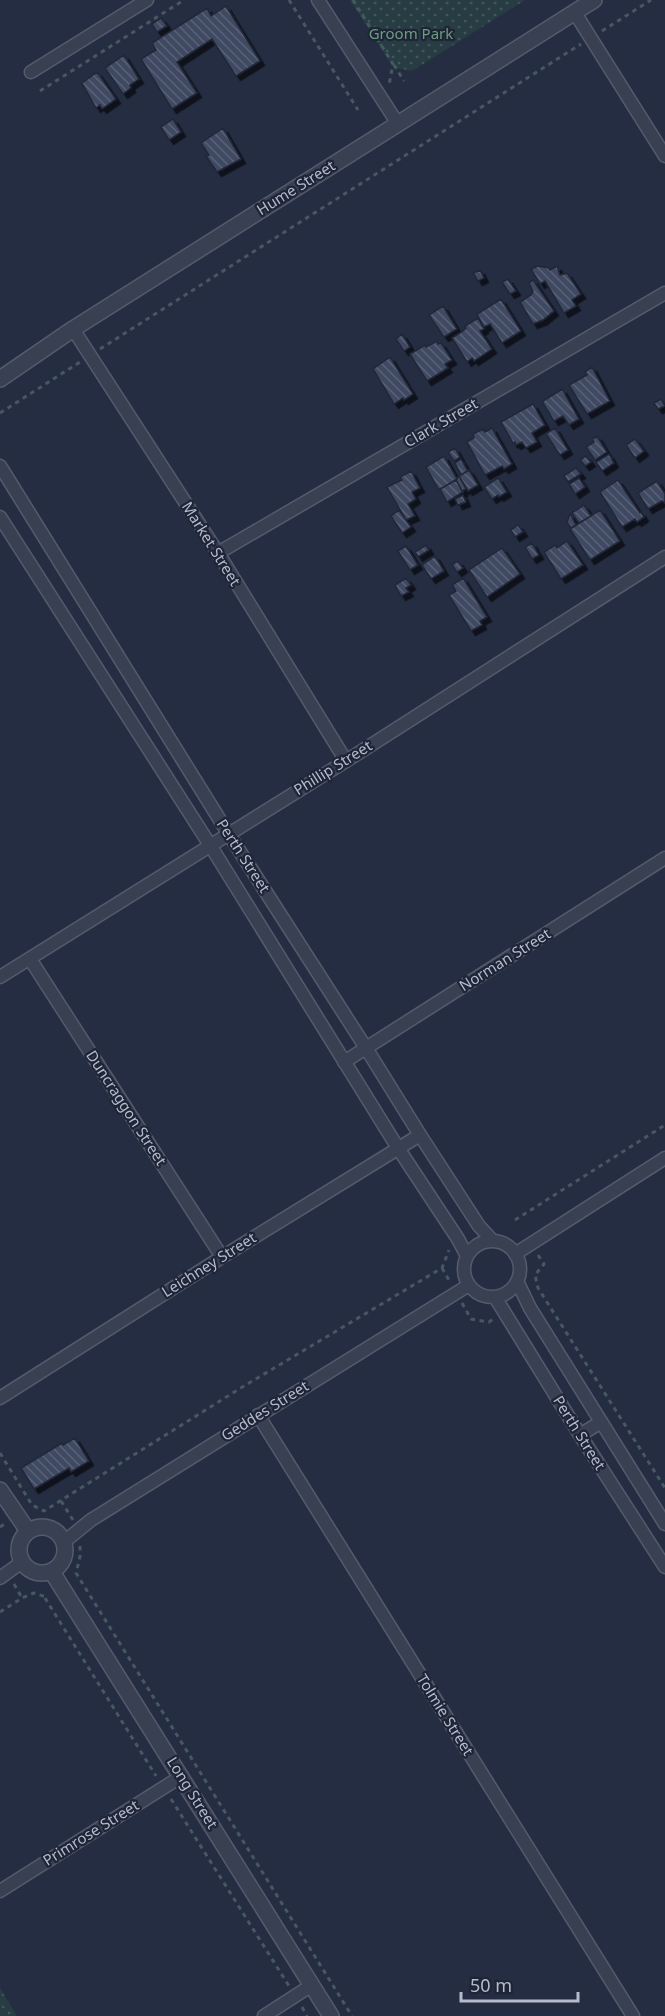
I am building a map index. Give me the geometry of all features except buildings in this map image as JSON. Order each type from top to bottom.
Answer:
[{"type":"street","points":[[31,72],[147,0]]},
{"type":"street","points":[[318,0],[398,124]]},
{"type":"street","name":"Hume Street","points":[[0,379],[74,329],[594,0]]},
{"type":"street","points":[[574,13],[665,156]]},
{"type":"street","name":"Clark Street","points":[[218,553],[665,293]]},
{"type":"street","name":"Market Street","points":[[74,329],[218,553],[346,761]]},
{"type":"street","name":"Perth Street","points":[[0,466],[228,833],[420,1135],[479,1226],[493,1241]]},
{"type":"street","name":"Perth Street","points":[[0,518],[210,845],[467,1256]]},
{"type":"street","name":"Phillip Street","points":[[0,977],[346,761],[665,557]]},
{"type":"street","name":"Norman Street","points":[[344,1062],[665,858]]},
{"type":"street","name":"Duncraggon Street","points":[[30,959],[222,1257]]},
{"type":"street","name":"Leichney Street","points":[[0,1398],[420,1135]]},
{"type":"street","points":[[515,1254],[665,1158]]},
{"type":"street","points":[[493,1241],[506,1244],[515,1254],[520,1267],[517,1281],[506,1294],[495,1297],[483,1296],[469,1285],[464,1269],[467,1256],[478,1244],[493,1241]]},
{"type":"street","name":"Perth Street","points":[[517,1281],[530,1308],[665,1524]]},
{"type":"street","name":"Geddes Street","points":[[64,1542],[78,1530],[258,1415],[469,1285]]},
{"type":"street","name":"Perth Street","points":[[495,1297],[665,1567]]},
{"type":"street","name":"Tolmie Street","points":[[258,1415],[633,2016]]},
{"type":"street","points":[[580,1435],[601,1422]]},
{"type":"street","points":[[0,1490],[28,1531]]},
{"type":"street","points":[[37,1527],[46,1527],[59,1534],[66,1551],[59,1567],[52,1572],[36,1573],[22,1562],[19,1547],[28,1531],[37,1527]]},
{"type":"street","points":[[0,1578],[22,1562]]},
{"type":"street","name":"Long Street","points":[[52,1572],[331,2016]]},
{"type":"street","name":"Primrose Street","points":[[0,1891],[182,1776]]},
{"type":"street","points":[[264,2016],[312,1985]]},
{"type":"path","points":[[40,91],[184,0]]},
{"type":"path","points":[[289,0],[358,110]]},
{"type":"path","points":[[353,0],[404,81]]},
{"type":"path","points":[[0,413],[651,0]]},
{"type":"path","points":[[389,90],[393,64]]},
{"type":"path","points":[[515,1220],[665,1125]]},
{"type":"path","points":[[0,1454],[32,1505],[44,1511],[244,1386],[442,1268],[450,1245],[458,1239]]},
{"type":"path","points":[[531,1243],[544,1264],[535,1275],[538,1288],[665,1488]]},
{"type":"path","points":[[61,1502],[78,1530]]},
{"type":"path","points":[[80,1549],[76,1573],[352,2016]]},
{"type":"path","points":[[45,1598],[61,1585]]},
{"type":"path","points":[[0,1612],[34,1593],[45,1598],[307,2016]]},
{"type":"green space","name":"Groom Park","points":[[350,0],[525,0],[412,71],[393,67]]},
{"type":"green space","points":[[0,1988],[17,2016],[0,2016]]}]
